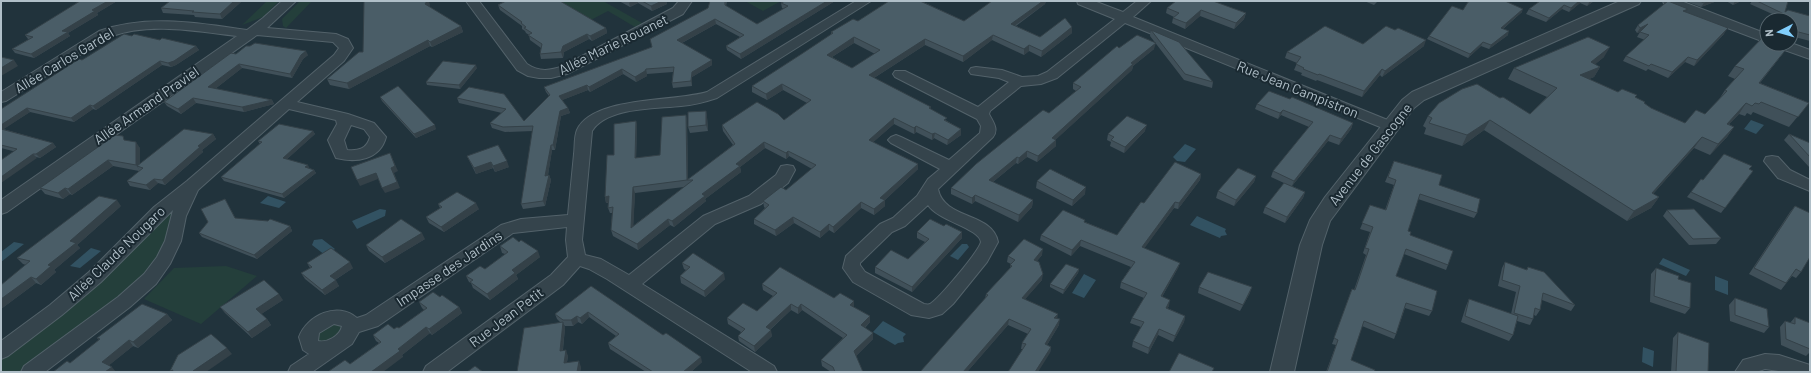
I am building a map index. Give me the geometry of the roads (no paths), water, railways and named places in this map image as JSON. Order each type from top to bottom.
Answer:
[{"type":"street","name":"Allée Armand Praviel","points":[[1,208],[272,18],[290,1]]},
{"type":"street","name":"Allée Marie Rouanet","points":[[472,1],[522,67],[530,72],[542,74],[555,73],[568,69],[678,11],[686,1]]},
{"type":"street","points":[[767,372],[630,284],[595,264],[577,259],[574,240],[575,220],[584,131],[587,124],[595,117],[613,110],[679,103],[706,98],[865,1]]},
{"type":"street","name":"Rue Jean Campistron","points":[[1083,1],[1124,18],[1211,48],[1390,126]]},
{"type":"street","points":[[976,71],[1002,74],[1019,81],[1041,80],[1052,75],[1146,1]]},
{"type":"street","name":"Avenue de Gascogne","points":[[1282,372],[1314,234],[1320,220],[1332,202],[1408,104],[1418,96],[1633,1]]},
{"type":"street","points":[[1669,1],[1759,35]]},
{"type":"street","name":"Allée Carlos Gardel","points":[[1,98],[104,34],[122,27],[141,25],[251,32]]},
{"type":"street","name":"Allée Claude Nougaro","points":[[1,351],[56,310],[95,277],[160,211],[193,185],[339,58],[345,51],[344,44],[340,39],[331,37],[251,32]]},
{"type":"street","points":[[1799,51],[1810,55]]},
{"type":"street","points":[[900,74],[983,116]]},
{"type":"street","points":[[930,188],[933,200],[938,207],[981,229],[987,234],[989,246],[982,257],[939,307],[925,311],[917,310],[859,277],[850,266],[854,258],[886,228],[904,218],[923,200],[930,188],[950,167],[988,134],[988,126],[983,116],[984,109],[1019,81]]},
{"type":"street","points":[[285,104],[343,117]]},
{"type":"street","points":[[896,140],[950,167]]},
{"type":"street","points":[[1772,161],[1784,174],[1810,186]]},
{"type":"street","points":[[630,284],[709,220],[755,200],[782,179],[787,170]]},
{"type":"street","name":"Allée Claude Nougaro","points":[[31,372],[139,290],[157,270],[170,250],[178,216],[193,185]]},
{"type":"street","name":"Impasse des Jardins","points":[[351,327],[372,321],[507,229],[521,225],[575,220]]},
{"type":"street","name":"Rue Jean Petit","points":[[433,372],[557,280],[577,259]]},
{"type":"street","points":[[298,372],[342,342],[348,336],[351,327],[348,320],[334,317],[321,322],[311,330],[308,336],[308,342],[311,347],[317,350],[333,347]]},
{"type":"street","points":[[1745,372],[1750,365],[1766,361],[1787,364],[1808,372]]},
{"type":"water","points":[[1751,120],[1764,125],[1756,134],[1744,129]]},
{"type":"water","points":[[1185,144],[1196,149],[1185,162],[1177,161],[1173,157]]},
{"type":"water","points":[[268,196],[286,202],[279,208],[260,203]]},
{"type":"water","points":[[380,209],[386,210],[385,216],[357,229],[352,221]]},
{"type":"water","points":[[1197,216],[1226,229],[1225,231],[1227,235],[1221,236],[1220,238],[1190,225]]},
{"type":"water","points":[[322,239],[335,249],[325,255],[312,245],[314,240]]},
{"type":"water","points":[[14,242],[24,244],[1,262],[1,252]]},
{"type":"water","points":[[962,244],[967,244],[969,247],[958,260],[950,256]]},
{"type":"water","points":[[91,248],[101,251],[80,268],[70,266]]},
{"type":"water","points":[[1663,258],[1690,270],[1686,276],[1659,264]]},
{"type":"water","points":[[1084,274],[1096,280],[1084,298],[1072,293]]},
{"type":"water","points":[[1715,276],[1728,281],[1728,295],[1715,290]]},
{"type":"water","points":[[883,321],[906,334],[903,337],[904,342],[895,345],[873,332]]},
{"type":"water","points":[[1643,347],[1654,351],[1653,367],[1642,362]]}]
